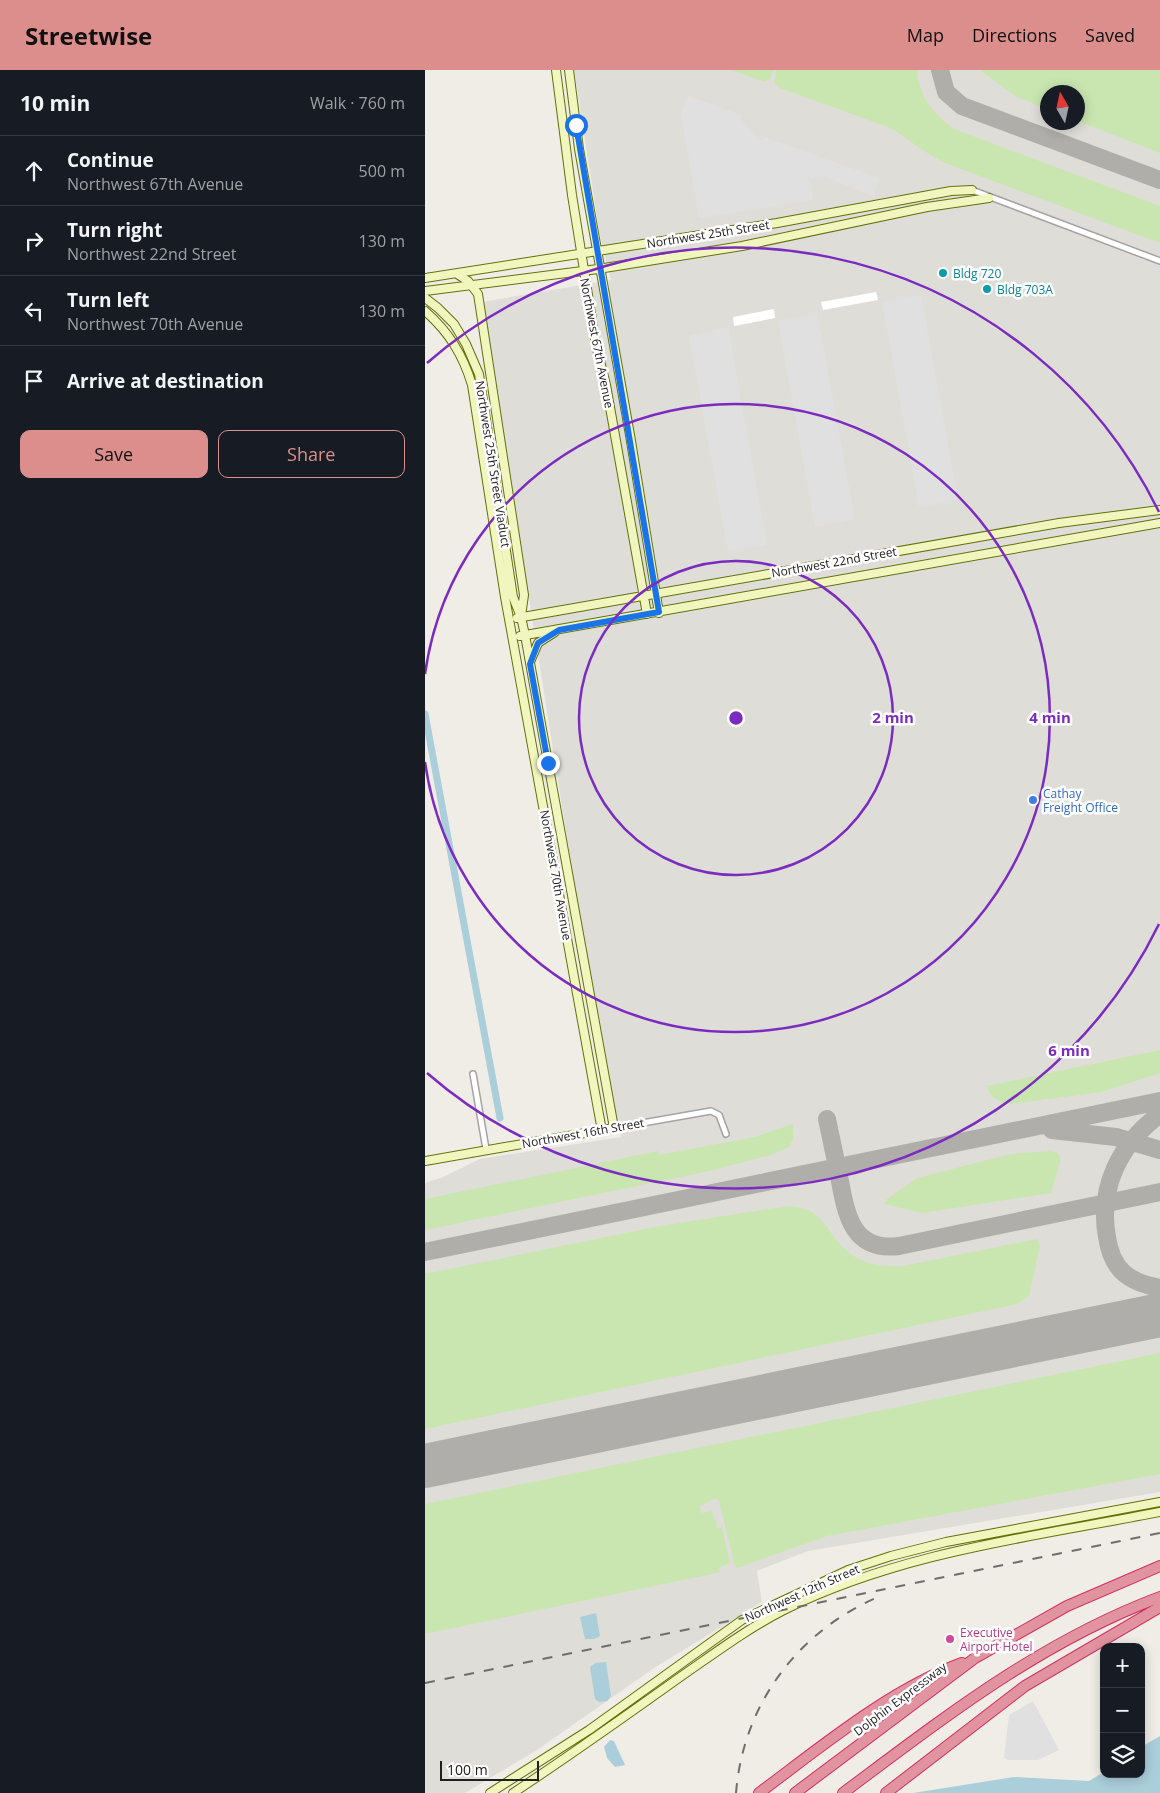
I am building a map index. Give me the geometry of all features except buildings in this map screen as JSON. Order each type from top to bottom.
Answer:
[{"type":"highway","name":"Dolphin Expressway","points":[[795,1793],[975,1658],[1067,1606],[1160,1566]]},
{"type":"highway","points":[[843,1793],[969,1699],[1021,1665],[1099,1623],[1160,1598]]},
{"type":"highway","points":[[886,1793],[1025,1686],[1160,1607]]},
{"type":"highway","points":[[759,1793],[881,1706],[941,1671],[975,1658]]},
{"type":"main road","name":"Northwest 67th Avenue","points":[[556,70],[583,270],[647,614]]},
{"type":"main road","name":"Northwest 67th Avenue","points":[[569,70],[579,149],[630,435],[659,612]]},
{"type":"main road","name":"Northwest 25th Street","points":[[425,278],[777,223],[951,191],[972,190]]},
{"type":"main road","name":"Northwest 25th Street","points":[[425,291],[599,269],[742,246],[935,206],[989,198]]},
{"type":"main road","points":[[457,274],[472,285],[478,294],[524,595],[521,617]]},
{"type":"main road","points":[[478,294],[487,283]]},
{"type":"main road","name":"Northwest 25th Street Viaduct","points":[[425,298],[439,308],[454,324],[475,362],[483,389],[513,597],[521,617]]},
{"type":"main road","name":"Northwest 25th Street Viaduct","points":[[425,311],[440,325],[454,343],[465,363],[472,385],[510,619]]},
{"type":"main road","name":"Northwest 22nd Street","points":[[510,619],[1059,523],[1160,510]]},
{"type":"main road","name":"Northwest 22nd Street","points":[[513,638],[932,562],[1160,523]]},
{"type":"main road","name":"Northwest 70th Avenue","points":[[521,617],[614,1128]]},
{"type":"main road","name":"Northwest 70th Avenue","points":[[510,619],[602,1131]]},
{"type":"main road","points":[[530,664],[538,643],[559,630]]},
{"type":"main road","name":"Northwest 16th Street","points":[[425,1162],[486,1149],[614,1128]]},
{"type":"main road","name":"Northwest 12th Street","points":[[490,1793],[589,1730],[742,1620],[800,1591],[849,1570],[891,1556],[946,1542],[1160,1502]]},
{"type":"main road","name":"Northwest 12th Street","points":[[513,1793],[590,1742],[729,1643],[780,1612],[819,1594],[885,1569],[932,1556],[1160,1512]]},
{"type":"street","name":"Northwest 25th Street","points":[[972,190],[1160,261]]},
{"type":"street","points":[[473,1074],[486,1149]]},
{"type":"street","name":"Northwest 16th Street","points":[[614,1128],[711,1111],[719,1115],[725,1134]]},
{"type":"shaded area","points":[[574,70],[1160,70],[1160,1492],[808,1551],[757,1571],[762,1602],[654,1668],[537,1750],[465,1793],[425,1793],[425,1183],[443,1177],[480,1159],[621,1137],[599,1039],[482,302],[611,280],[600,236]]},
{"type":"shaded area","points":[[688,96],[742,115],[740,121],[762,141],[765,137],[879,178],[874,197],[826,177],[810,179],[813,200],[699,218],[681,114]]},
{"type":"shaded area","points":[[921,295],[958,500],[919,507],[882,302]]},
{"type":"shaded area","points":[[817,313],[855,519],[815,527],[778,321]]},
{"type":"shaded area","points":[[728,327],[767,545],[728,552],[689,336]]},
{"type":"shaded area","points":[[1033,1701],[1059,1750],[1038,1760],[1008,1760],[1004,1758],[1009,1715]]},
{"type":"green space","points":[[732,70],[774,70],[770,79],[764,82]]},
{"type":"green space","points":[[777,70],[917,70],[920,88],[928,104],[954,129],[1160,206],[1160,243],[945,163],[888,127],[780,88],[774,82]]},
{"type":"green space","points":[[980,70],[1160,70],[1160,153],[1085,124],[1085,85],[1040,85],[1040,106],[1015,96]]},
{"type":"green space","points":[[1160,1050],[1160,1073],[1101,1092],[1011,1104],[996,1099],[987,1086]]},
{"type":"green space","points":[[793,1124],[793,1139],[789,1147],[770,1155],[714,1170],[425,1230],[425,1199],[658,1151],[659,1155],[755,1137]]},
{"type":"green space","points":[[1056,1152],[1061,1158],[1051,1193],[922,1213],[884,1204],[887,1199],[917,1178],[1011,1154]]},
{"type":"green space","points":[[788,1206],[810,1211],[817,1216],[840,1244],[854,1256],[867,1262],[888,1266],[903,1266],[1037,1239],[1040,1246],[1029,1296],[1017,1304],[425,1429],[425,1274],[660,1226]]},
{"type":"green space","points":[[1160,1353],[1160,1474],[827,1536],[737,1568],[734,1563],[719,1501],[716,1498],[700,1506],[701,1513],[712,1511],[714,1519],[719,1522],[716,1523],[717,1529],[721,1528],[721,1523],[730,1563],[717,1569],[721,1572],[425,1634],[425,1504]]},
{"type":"water","points":[[596,1613],[600,1636],[594,1639],[585,1639],[580,1617]]},
{"type":"water","points":[[606,1662],[611,1696],[607,1701],[599,1702],[595,1699],[590,1667],[596,1663]]},
{"type":"water","points":[[1160,1736],[1160,1793],[913,1793],[1014,1777],[1089,1781],[1100,1774],[1100,1778],[1145,1778],[1145,1745]]},
{"type":"water","points":[[610,1740],[614,1741],[625,1765],[615,1767],[607,1758],[604,1747]]},
{"type":"pier","points":[[876,292],[878,300],[823,310],[821,302]]},
{"type":"pier","points":[[774,309],[775,318],[734,326],[733,317]]},
{"type":"waterway","points":[[425,714],[500,1118]]},
{"type":"taxiway","points":[[940,70],[946,92],[962,106],[1160,180]]},
{"type":"taxiway","points":[[425,1252],[1160,1101]]},
{"type":"taxiway","points":[[1160,1114],[1134,1139],[1123,1153],[1115,1168],[1109,1184],[1105,1219],[1109,1248],[1123,1273],[1139,1282],[1160,1288]]},
{"type":"taxiway","points":[[827,1119],[848,1216],[861,1236],[870,1243],[883,1246],[899,1246],[1160,1192]]},
{"type":"taxiway","points":[[1052,1130],[1116,1137],[1160,1150]]},
{"type":"runway","points":[[425,1466],[1160,1315]]},
{"type":"railway","points":[[425,1683],[1160,1533]]},
{"type":"railway","points":[[736,1793],[741,1761],[750,1730],[763,1702],[779,1675],[799,1651],[823,1630],[849,1612],[878,1597]]},
{"type":"place","name":"Bldg 720","points":[[943,273]]},
{"type":"place","name":"Bldg 703A","points":[[987,289]]},
{"type":"place","name":"Cathay Freight Office","points":[[1033,800]]},
{"type":"place","name":"Executive Airport Hotel","points":[[950,1639]]},
{"type":"route","points":[[548,763],[530,664],[538,643],[559,630],[659,612],[630,435],[599,269],[576,125]]}]
